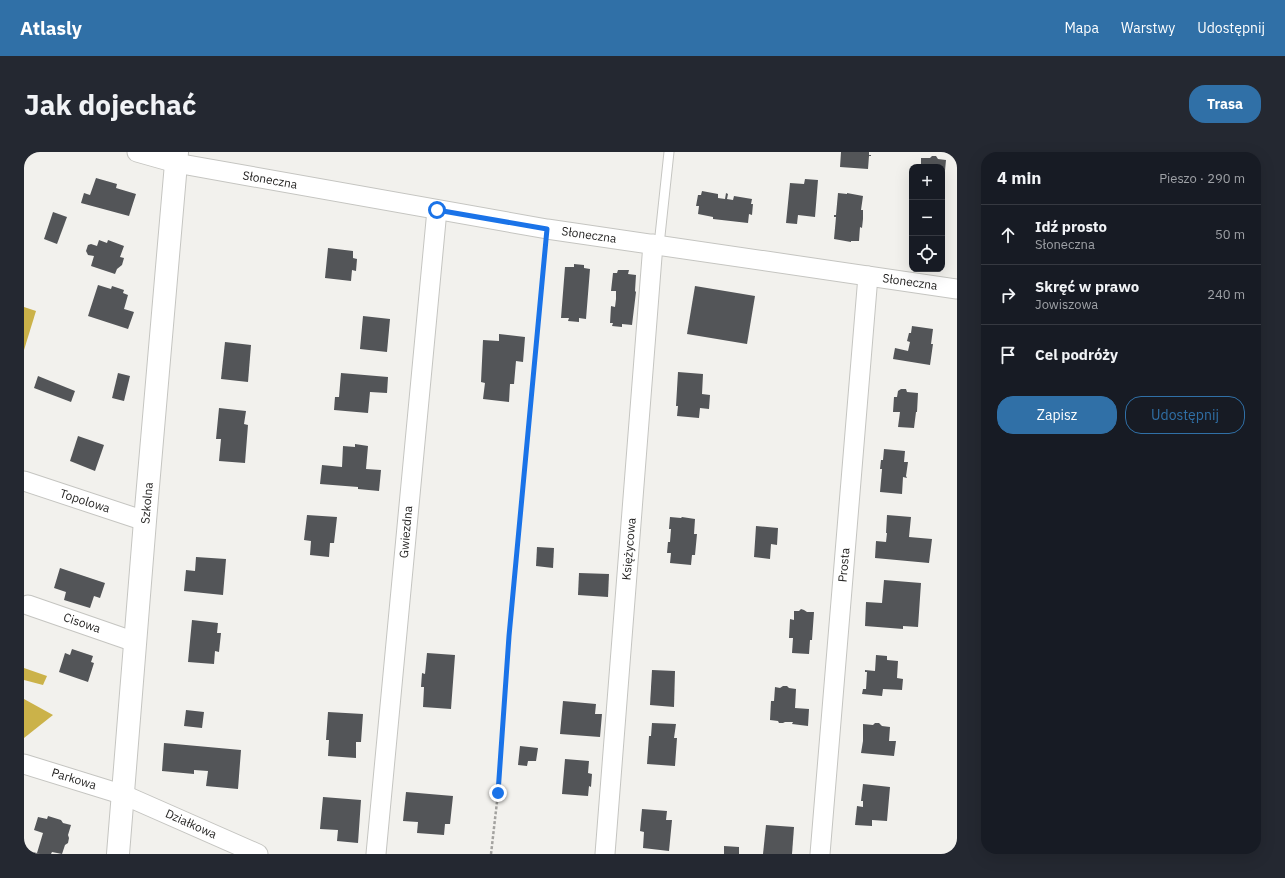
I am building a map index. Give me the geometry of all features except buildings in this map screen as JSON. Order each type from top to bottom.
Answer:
[{"type":"street","name":"Słoneczna","points":[[137,152],[176,157],[437,210],[547,229],[957,289]]},
{"type":"street","name":"Szkolna","points":[[118,854],[176,157]]},
{"type":"street","name":"Gwiezdna","points":[[376,854],[437,210]]},
{"type":"street","name":"Księżycowa","points":[[605,854],[656,245]]},
{"type":"street","name":"Prosta","points":[[820,854],[868,276]]},
{"type":"street","name":"Topolowa","points":[[24,481],[145,521]]},
{"type":"street","name":"Cisowa","points":[[28,604],[135,642]]},
{"type":"street","name":"Parkowa","points":[[24,764],[124,795]]},
{"type":"street","name":"Działkowa","points":[[124,795],[258,854]]},
{"type":"lane","points":[[656,245],[669,152]]},
{"type":"path","points":[[491,854],[498,793],[509,636],[547,229]]},
{"type":"shaded area","points":[[24,307],[36,311],[24,350]]},
{"type":"shaded area","points":[[24,668],[47,676],[43,685],[24,680]]},
{"type":"shaded area","points":[[24,699],[53,715],[24,738]]},
{"type":"route","points":[[437,210],[547,229],[509,636],[498,793]]}]
